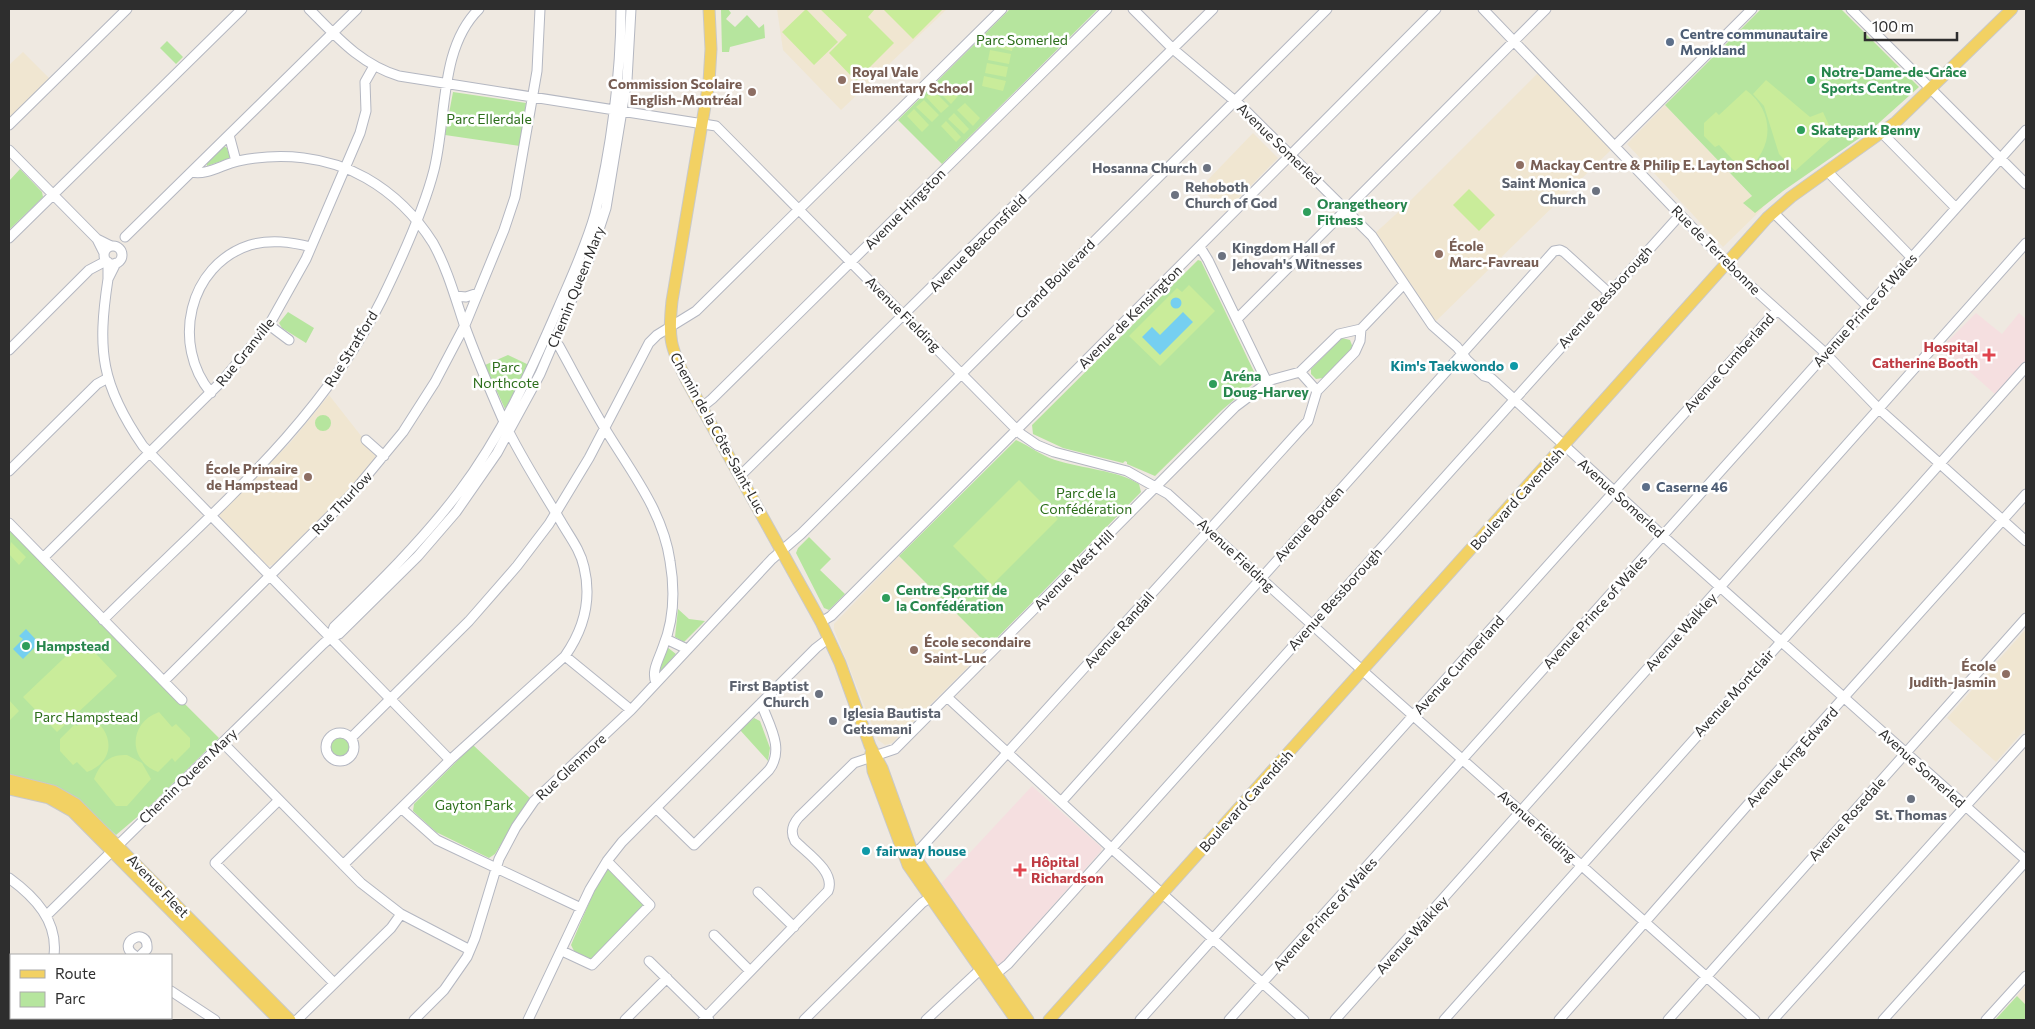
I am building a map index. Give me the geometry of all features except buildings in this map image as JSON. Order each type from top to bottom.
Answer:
[{"type":"main road","name":"Chemin de la Côte-Saint-Luc","points":[[709,9],[711,55],[704,123],[669,328],[670,342],[675,357],[702,407],[822,622],[872,753],[873,771],[909,856],[933,895],[992,978],[1016,1020]]},
{"type":"main road","name":"Boulevard Cavendish","points":[[1049,1020],[1773,212],[1882,133],[1931,89],[2012,9]]},
{"type":"main road","name":"Avenue Fleet","points":[[9,780],[37,786],[68,798],[279,1020]]},
{"type":"main road","name":"Avenue Fleet","points":[[9,789],[39,795],[72,811],[116,848],[290,1020]]},
{"type":"main road","name":"Chemin de la Côte-Saint-Luc","points":[[992,978],[1028,1020]]},
{"type":"street","points":[[9,125],[127,9]]},
{"type":"street","points":[[9,238],[242,9]]},
{"type":"street","points":[[309,9],[354,54],[374,66],[404,77],[704,123]]},
{"type":"street","points":[[9,350],[89,270],[111,255],[125,237],[357,9]]},
{"type":"street","name":"Rue Stratford","points":[[103,620],[297,427],[340,371],[382,298],[416,219],[434,169],[457,41],[464,28],[479,9]]},
{"type":"street","name":"Rue Thurlow","points":[[164,680],[345,502],[384,456],[435,382],[465,325],[504,230],[515,197],[533,97],[539,45],[540,9]]},
{"type":"street","name":"Chemin Queen Mary","points":[[618,111],[621,9]]},
{"type":"street","name":"Chemin Queen Mary","points":[[431,534],[504,422],[550,339],[588,262],[604,218],[618,111],[629,59],[631,9]]},
{"type":"street","points":[[351,738],[493,594],[533,545],[589,458],[649,343],[696,311],[1002,9]]},
{"type":"street","name":"Avenue Hingston","points":[[702,407],[1106,9]]},
{"type":"street","name":"Avenue Somerled","points":[[1133,9],[1172,49],[1234,101],[1291,155],[1372,236],[1432,325],[1484,376],[1491,378],[1720,588],[2026,861]]},
{"type":"street","name":"Avenue Beaconsfield","points":[[740,476],[1213,9]]},
{"type":"street","name":"Grand Boulevard","points":[[783,550],[1327,9]]},
{"type":"street","name":"Avenue de Kensington","points":[[822,622],[831,616],[1018,430],[1436,9]]},
{"type":"street","name":"Rue de Terrebonne","points":[[1483,9],[1515,40],[1726,263],[1826,355],[1879,409],[2026,541]]},
{"type":"street","points":[[1237,318],[1546,9]]},
{"type":"street","points":[[1615,146],[1752,9]]},
{"type":"street","points":[[1851,9],[2026,184]]},
{"type":"street","name":"Rue Granville","points":[[43,558],[211,393],[269,325],[296,279],[311,247],[364,122],[365,82],[374,66]]},
{"type":"street","name":"Avenue Fielding","points":[[704,123],[719,128],[1018,430],[1033,442],[1050,451],[1116,467],[1157,486],[1210,530],[1363,671],[1755,1020]]},
{"type":"street","name":"Avenue Prince of Wales","points":[[1229,1020],[2026,130]]},
{"type":"street","points":[[1882,133],[1956,208]]},
{"type":"street","points":[[228,135],[236,161]]},
{"type":"street","points":[[9,150],[111,255]]},
{"type":"street","points":[[191,172],[198,174],[236,161],[290,156],[310,158],[345,168],[382,188],[411,212],[438,253],[504,422],[582,558],[587,588],[582,625],[565,656],[450,760],[343,865]]},
{"type":"street","points":[[1828,172],[1912,258]]},
{"type":"street","points":[[1773,212],[1868,307]]},
{"type":"street","name":"Avenue Bessborough","points":[[992,978],[1008,964],[1680,215]]},
{"type":"street","points":[[211,393],[195,370],[188,336],[191,309],[204,281],[223,260],[249,246],[279,241],[311,247]]},
{"type":"street","name":"Avenue Walkley","points":[[1336,1020],[2026,242]]},
{"type":"street","points":[[1200,247],[1237,318],[1267,382]]},
{"type":"street","name":"Avenue Borden","points":[[1061,802],[1554,251],[1560,250],[1609,293]]},
{"type":"street","points":[[111,255],[102,334],[108,378],[124,419],[150,453],[450,760]]},
{"type":"street","name":"Avenue West Hill","points":[[794,927],[826,894],[830,883],[826,872],[795,841],[792,835],[792,826],[849,767],[872,753],[894,749],[1235,407],[1267,382],[1300,372],[1339,334],[1360,329],[1404,284]]},
{"type":"street","points":[[455,296],[478,293]]},
{"type":"street","name":"Avenue Cumberland","points":[[1140,1020],[1777,310]]},
{"type":"street","points":[[269,325],[289,340]]},
{"type":"street","name":"Avenue Randall","points":[[909,856],[1008,754],[1308,421],[1317,391],[1355,352],[1360,341],[1360,329]]},
{"type":"street","points":[[550,339],[642,486],[659,518],[665,536],[671,562],[673,599],[666,639],[653,673],[656,683]]},
{"type":"street","name":"Chemin Queen Mary","points":[[47,915],[330,638],[339,634],[478,482],[510,432],[550,339]]},
{"type":"street","name":"Avenue Montclair","points":[[1444,1020],[2026,367]]},
{"type":"street","points":[[1300,372],[1317,391]]},
{"type":"street","points":[[9,471],[97,384],[108,378]]},
{"type":"street","points":[[366,440],[384,456]]},
{"type":"street","name":"Avenue King Edward","points":[[1559,1020],[1751,801],[2026,494]]},
{"type":"street","points":[[9,523],[182,700]]},
{"type":"street","name":"Rue Glenmore","points":[[414,1020],[448,984],[470,950],[496,868],[513,832],[534,801],[631,710],[772,559],[783,550]]},
{"type":"street","name":"Avenue Rosedale","points":[[1668,1020],[2026,618]]},
{"type":"street","points":[[528,1020],[581,908],[606,861],[656,808],[829,638]]},
{"type":"street","points":[[666,639],[687,650]]},
{"type":"street","points":[[565,656],[631,710]]},
{"type":"street","points":[[947,697],[1304,1020]]},
{"type":"street","points":[[656,808],[694,846],[769,770],[776,759],[776,744],[761,704]]},
{"type":"street","points":[[1773,1020],[2026,739]]},
{"type":"street","points":[[223,742],[368,889],[402,914],[470,950]]},
{"type":"street","points":[[279,800],[215,863],[334,984]]},
{"type":"street","points":[[401,808],[438,840],[581,908]]},
{"type":"street","points":[[562,951],[592,965],[650,905],[606,861]]},
{"type":"street","points":[[1883,1020],[2026,861]]},
{"type":"street","points":[[9,878],[47,915],[54,940],[54,954]]},
{"type":"street","points":[[649,961],[706,1019],[794,927],[758,892]]},
{"type":"street","points":[[804,1020],[933,895]]},
{"type":"street","points":[[297,1020],[391,928],[402,914]]},
{"type":"street","points":[[714,935],[750,971]]},
{"type":"street","points":[[133,954],[129,951],[128,945],[131,939],[136,936],[143,937],[147,942],[147,949],[142,954]]},
{"type":"street","points":[[926,1020],[984,966]]},
{"type":"street","points":[[1986,1020],[2026,976]]},
{"type":"street","points":[[625,1020],[667,978]]},
{"type":"street","points":[[172,992],[216,1020]]},
{"type":"shaded area","name":"Royal Vale Elementary School","points":[[777,9],[947,9],[841,110],[783,50]]},
{"type":"shaded area","points":[[23,52],[53,82],[9,125],[9,65]]},
{"type":"shaded area","name":"Mackay Centre & Philip E. Layton School","points":[[1542,69],[1615,146],[1432,325],[1372,236],[1406,205]]},
{"type":"shaded area","points":[[1665,105],[1763,208],[1723,247],[1627,144]]},
{"type":"shaded area","points":[[1253,133],[1278,158],[1225,212],[1200,188]]},
{"type":"shaded area","name":"Hospital Catherine Booth","points":[[1976,313],[2002,334],[2019,313],[2026,319],[2026,364],[1997,396],[1942,347]]},
{"type":"shaded area","name":"École Primaire de Hampstead","points":[[329,395],[362,437],[361,441],[375,455],[376,459],[324,516],[276,564],[268,566],[220,517],[219,513],[290,443]]},
{"type":"shaded area","name":"École secondaire Saint-Luc","points":[[899,556],[989,646],[892,743],[885,745],[878,740],[834,629],[834,624]]},
{"type":"shaded area","name":"École Judith-Jasmin","points":[[2026,629],[2026,728],[1996,762],[1947,718]]},
{"type":"shaded area","name":"Hôpital Richardson","points":[[1032,786],[1101,847],[1101,851],[994,972],[937,888]]},
{"type":"shaded area","points":[[2026,985],[2026,1005],[2017,996]]},
{"type":"green space","points":[[721,9],[728,9],[731,13],[726,19],[735,27],[747,15],[759,28],[764,24],[765,38],[730,47],[729,52],[722,52]]},
{"type":"green space","points":[[806,9],[838,42],[814,65],[782,32]]},
{"type":"green space","points":[[820,9],[875,9],[868,17],[894,43],[856,81],[829,53],[847,35]]},
{"type":"green space","points":[[883,9],[943,9],[913,39]]},
{"type":"green space","name":"Parc Somerled","points":[[1010,9],[1098,9],[942,164],[898,120]]},
{"type":"green space","points":[[1761,9],[1841,9],[1919,87],[1871,130],[1783,191],[1755,213],[1743,203],[1752,196],[1665,105]]},
{"type":"green space","points":[[993,36],[1014,41],[1012,51],[991,46]]},
{"type":"green space","points":[[167,41],[183,57],[176,64],[160,48]]},
{"type":"green space","points":[[990,50],[1011,54],[1009,64],[988,60]]},
{"type":"green space","points":[[987,63],[1008,67],[1006,77],[985,73]]},
{"type":"green space","points":[[984,76],[1006,81],[1003,91],[982,86]]},
{"type":"green space","name":"Skatepark Benny","points":[[1766,80],[1810,117],[1823,112],[1834,136],[1795,171],[1779,154],[1764,106],[1753,94]]},
{"type":"green space","points":[[943,81],[958,96],[951,104],[935,88]]},
{"type":"green space","points":[[933,90],[949,106],[941,113],[926,97]]},
{"type":"green space","points":[[1746,90],[1763,109],[1768,131],[1766,143],[1761,153],[1744,172],[1719,145],[1715,147],[1704,136],[1704,123],[1716,112],[1719,115]]},
{"type":"green space","name":"Parc Ellerdale","points":[[453,92],[526,103],[520,146],[445,135]]},
{"type":"green space","points":[[924,100],[939,115],[932,122],[916,107]]},
{"type":"green space","points":[[965,103],[980,118],[973,126],[957,110]]},
{"type":"green space","points":[[914,109],[929,125],[922,132],[907,116]]},
{"type":"green space","points":[[954,113],[969,129],[964,134],[948,119]]},
{"type":"green space","points":[[946,121],[961,137],[956,142],[941,126]]},
{"type":"green space","points":[[224,146],[227,148],[230,158],[207,166],[207,162]]},
{"type":"green space","points":[[20,169],[42,192],[43,197],[9,230],[9,181]]},
{"type":"green space","points":[[1469,189],[1495,215],[1479,231],[1453,205]]},
{"type":"green space","name":"Parc de la Confédération","points":[[1198,260],[1201,261],[1257,378],[1255,382],[1222,410],[1155,476],[1127,464],[1125,461],[1123,463],[1063,448],[1033,434],[1032,425]]},
{"type":"green space","points":[[1189,285],[1215,311],[1160,366],[1129,336],[1177,288],[1182,292]]},
{"type":"green space","points":[[288,312],[314,328],[306,343],[282,328],[279,323]]},
{"type":"green space","points":[[1342,338],[1350,340],[1353,348],[1323,378],[1316,379],[1311,374],[1311,369]]},
{"type":"green space","name":"Parc Northcote","points":[[508,355],[529,365],[505,409],[485,365]]},
{"type":"green space","points":[[323,415],[329,417],[331,423],[329,429],[323,431],[317,429],[315,423],[317,417]]},
{"type":"green space","name":"Parc de la Confédération","points":[[1016,440],[1055,460],[1130,479],[1139,484],[1141,492],[989,646],[899,556]]},
{"type":"green space","points":[[1019,480],[1058,519],[992,585],[953,546]]},
{"type":"green space","name":"Parc Hampstead","points":[[9,529],[219,738],[149,807],[116,835],[76,798],[9,776]]},
{"type":"green space","points":[[809,537],[831,559],[820,570],[845,594],[829,610],[824,608],[796,553],[798,548]]},
{"type":"green space","points":[[11,542],[26,557],[19,565],[9,554]]},
{"type":"green space","points":[[678,609],[689,619],[705,621],[684,642],[675,637]]},
{"type":"green space","points":[[83,640],[117,676],[57,732],[23,697]]},
{"type":"green space","points":[[667,647],[676,654],[658,674]]},
{"type":"green space","points":[[9,700],[19,711],[9,721]]},
{"type":"green space","points":[[159,712],[172,727],[176,724],[190,738],[190,747],[175,762],[172,758],[158,772],[148,767],[141,760],[136,742],[137,733],[142,724],[149,717]]},
{"type":"green space","points":[[88,716],[103,729],[108,745],[107,753],[103,760],[97,767],[87,772],[77,762],[73,765],[60,751],[60,739],[75,724],[77,726]]},
{"type":"green space","points":[[754,718],[760,721],[770,748],[768,761],[740,730]]},
{"type":"green space","points":[[340,737],[350,744],[351,748],[344,758],[340,759],[330,752],[329,748],[336,738]]},
{"type":"green space","name":"Gayton Park","points":[[473,745],[530,798],[495,854],[489,858],[436,832],[413,811],[414,804]]},
{"type":"green space","points":[[127,755],[142,763],[151,779],[127,806],[116,806],[94,779],[99,768],[106,761],[116,756]]},
{"type":"green space","points":[[607,861],[650,905],[592,965],[575,953],[571,945]]},
{"type":"green space","points":[[2017,996],[2026,1005],[2026,1020],[1995,1020]]},
{"type":"water","points":[[1176,297],[1182,303],[1176,309],[1170,303]]},
{"type":"water","points":[[1183,312],[1193,322],[1160,355],[1142,337],[1152,327],[1160,335]]},
{"type":"water","name":"Hampstead","points":[[26,629],[39,643],[23,659],[13,649],[23,639],[19,636]]},
{"type":"place","name":"Centre communautaire Monkland","points":[[1670,42]]},
{"type":"place","name":"Royal Vale Elementary School","points":[[842,80]]},
{"type":"place","name":"Notre-Dame-de-Grâce Sports Centre","points":[[1811,80]]},
{"type":"place","name":"Commission Scolaire English-Montréal","points":[[752,92]]},
{"type":"place","name":"Skatepark Benny","points":[[1801,130]]},
{"type":"place","name":"Mackay Centre & Philip E. Layton School","points":[[1520,165]]},
{"type":"place","name":"Hosanna Church","points":[[1207,168]]},
{"type":"place","name":"Saint Monica Church","points":[[1596,191]]},
{"type":"place","name":"Rehoboth Church of God","points":[[1175,195]]},
{"type":"place","name":"Orangetheory Fitness","points":[[1307,212]]},
{"type":"place","name":"École Marc-Favreau","points":[[1439,254]]},
{"type":"place","name":"Kingdom Hall of Jehovah's Witnesses","points":[[1222,256]]},
{"type":"place","name":"Hospital Catherine Booth","points":[[1989,355]]},
{"type":"place","name":"Kim's Taekwondo","points":[[1514,366]]},
{"type":"place","name":"Aréna Doug-Harvey","points":[[1213,384]]},
{"type":"place","name":"École Primaire de Hampstead","points":[[308,477]]},
{"type":"place","name":"Caserne 46","points":[[1646,487]]},
{"type":"place","name":"Centre Sportif de la Confédération","points":[[886,598]]},
{"type":"place","name":"Hampstead","points":[[26,646]]},
{"type":"place","name":"École secondaire Saint-Luc","points":[[914,650]]},
{"type":"place","name":"École Judith-Jasmin","points":[[2006,674]]},
{"type":"place","name":"First Baptist Church","points":[[819,694]]},
{"type":"place","name":"Iglesia Bautista Getsemani","points":[[833,721]]},
{"type":"place","name":"St. Thomas","points":[[1911,799]]},
{"type":"place","name":"fairway house","points":[[866,851]]},
{"type":"place","name":"Hôpital Richardson","points":[[1020,870]]}]
